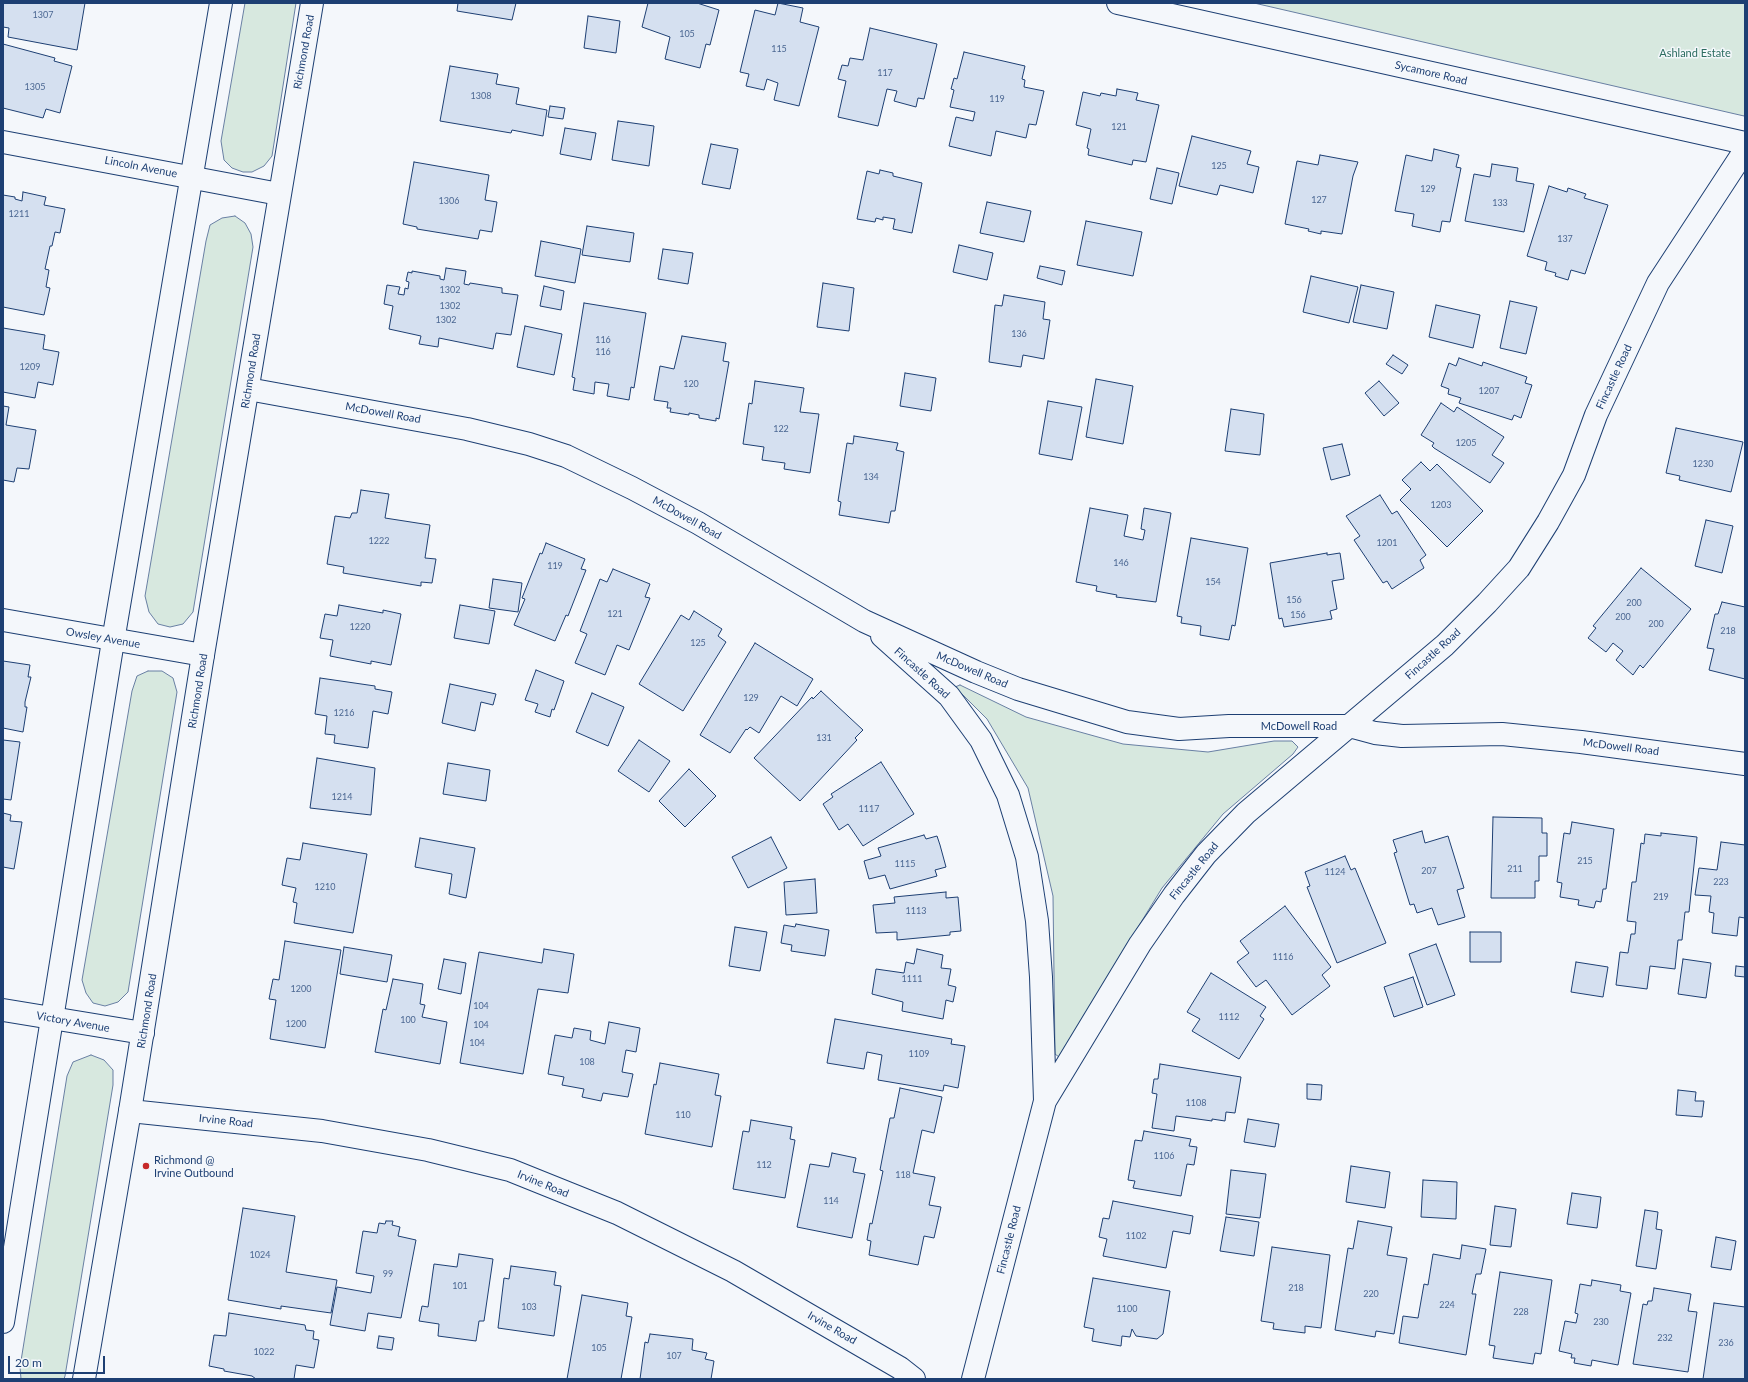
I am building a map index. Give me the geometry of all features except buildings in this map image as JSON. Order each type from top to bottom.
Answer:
[{"type":"street","points":[[3,1322],[113,641],[222,3]]},
{"type":"street","name":"Richmond Road","points":[[84,1379],[143,1033],[203,655],[312,3]]},
{"type":"street","name":"Sycamore Road","points":[[1118,3],[1745,143]]},
{"type":"street","name":"Lincoln Avenue","points":[[3,142],[279,194]]},
{"type":"street","name":"Fincastle Road","points":[[1045,1101],[1140,944],[1206,854],[1246,813],[1445,645],[1519,568],[1548,522],[1574,475],[1596,415],[1658,283],[1745,150]]},
{"type":"street","name":"McDowell Road","points":[[248,389],[467,429],[530,444],[566,456],[632,488],[698,523],[864,621],[976,672],[1018,689],[1127,722],[1179,729],[1229,726],[1349,726],[1375,733],[1402,736],[1502,734],[1573,741],[1745,764]]},
{"type":"street","name":"Owsley Avenue","points":[[3,620],[113,641],[203,655]]},
{"type":"street","name":"Fincastle Road","points":[[864,621],[949,696],[981,740],[1008,795],[1026,857],[1037,921],[1041,977],[1045,1101],[973,1379]]},
{"type":"street","name":"Victory Avenue","points":[[3,1010],[143,1033]]},
{"type":"street","name":"Irvine Road","points":[[130,1111],[322,1131],[428,1150],[510,1170],[616,1214],[734,1271],[900,1368],[914,1379]]},
{"type":"green space","points":[[245,3],[296,3],[272,156],[264,166],[252,172],[243,172],[232,168],[224,160],[221,141]]},
{"type":"green space","name":"Ashland Estate","points":[[1254,3],[1745,3],[1745,114],[1744,116]]},
{"type":"green space","points":[[235,216],[245,223],[251,234],[253,247],[193,612],[183,624],[170,627],[158,624],[149,612],[145,596],[206,241],[210,225],[222,218]]},
{"type":"green space","points":[[148,671],[162,671],[173,678],[177,692],[128,992],[118,1002],[105,1006],[93,1003],[86,993],[82,980],[132,691],[137,676]]},
{"type":"green space","points":[[960,685],[1026,717],[1123,744],[1208,752],[1274,741],[1292,741],[1298,747],[1293,754],[1223,814],[1162,888],[1102,986],[1063,1060],[1055,1054],[1053,896],[1028,788],[987,719],[955,687]]},
{"type":"green space","points":[[91,1055],[104,1060],[113,1070],[113,1085],[65,1376],[64,1379],[21,1379],[20,1367],[67,1076],[73,1062]]},
{"type":"place","name":"Richmond @ Irvine Outbound","points":[[146,1166]]}]
